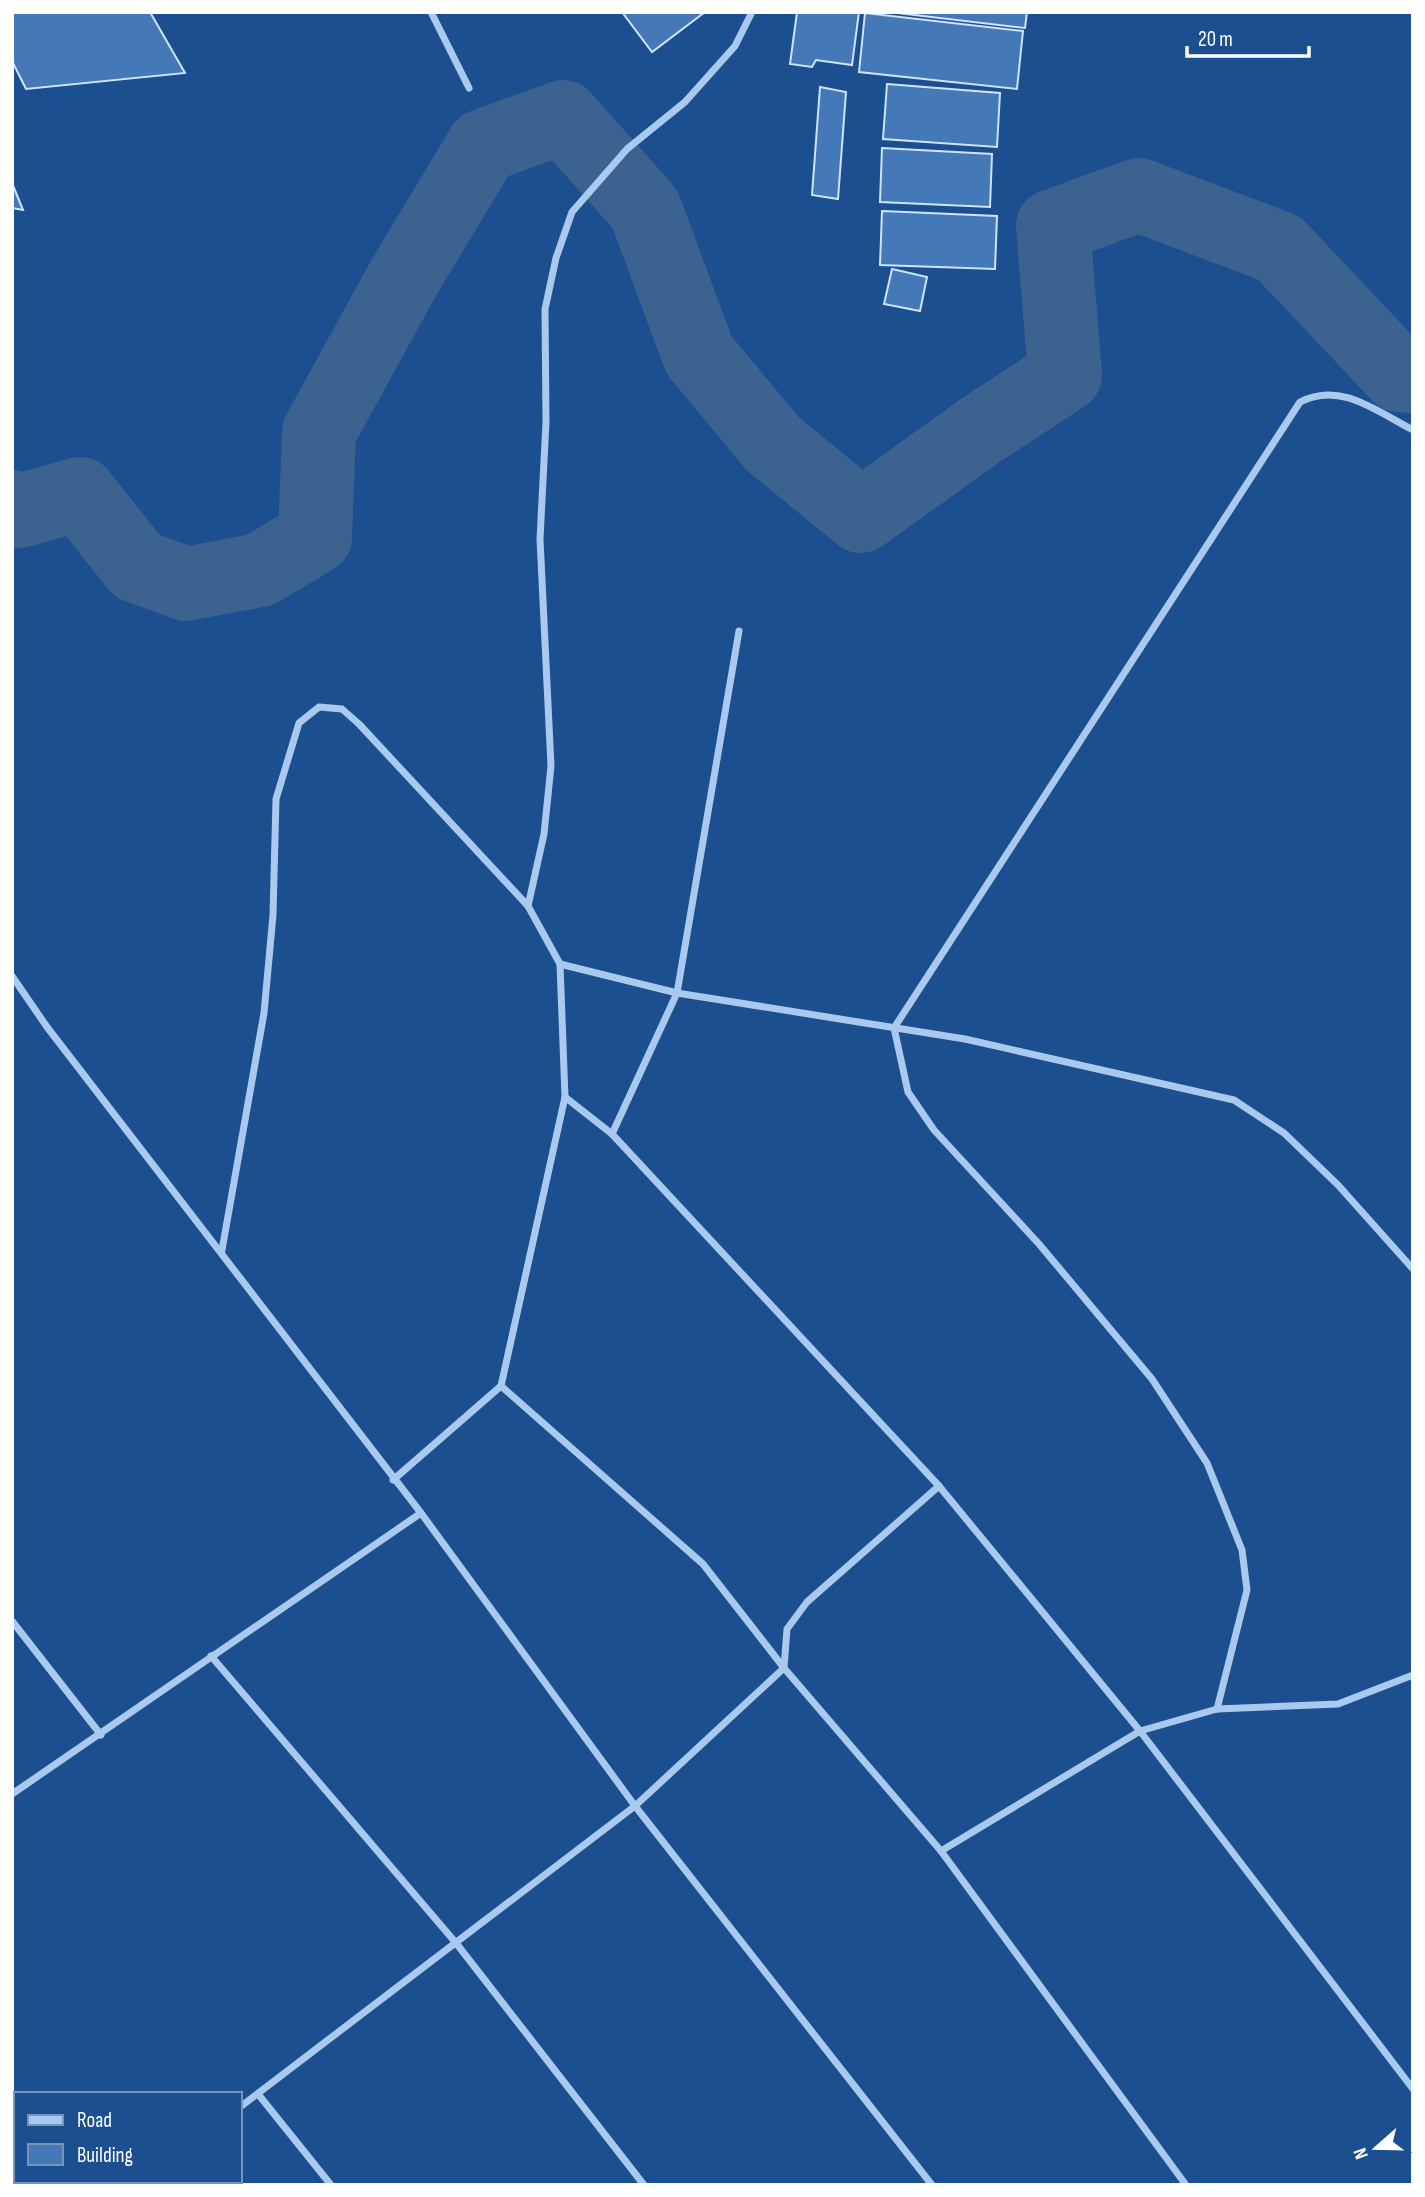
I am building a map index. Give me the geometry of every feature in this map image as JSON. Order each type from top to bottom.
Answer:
[{"type":"street","points":[[431,12],[469,88]]},
{"type":"street","points":[[528,906],[544,834],[551,766],[540,539],[546,422],[545,310],[556,258],[572,212],[627,149],[694,92],[736,46],[752,12]]},
{"type":"street","points":[[1216,1709],[1247,1590],[1242,1550],[1207,1463],[1152,1379],[1039,1244],[934,1130],[908,1092],[894,1028],[1300,402],[1318,393],[1342,394],[1413,430]]},
{"type":"street","points":[[612,1135],[677,993],[739,631]]},
{"type":"street","points":[[222,1250],[264,1013],[273,915],[276,799],[299,723],[320,707],[342,709],[528,906],[560,964],[565,1097],[501,1386],[393,1480]]},
{"type":"street","points":[[560,964],[677,993],[965,1039],[1234,1100],[1284,1132],[1338,1185],[1413,1269]]},
{"type":"street","points":[[12,976],[47,1027],[222,1250],[393,1480],[421,1513],[635,1806],[932,2185]]},
{"type":"street","points":[[565,1097],[612,1135],[939,1486],[1140,1731],[1413,2089]]},
{"type":"street","points":[[501,1386],[703,1564],[784,1668],[941,1851],[1186,2185]]},
{"type":"street","points":[[242,2106],[635,1806],[784,1668],[787,1629],[807,1602],[939,1486]]},
{"type":"street","points":[[12,1794],[421,1513]]},
{"type":"street","points":[[12,1621],[101,1735]]},
{"type":"street","points":[[211,1656],[456,1943],[644,2185]]},
{"type":"street","points":[[941,1851],[1140,1731],[1216,1709],[1338,1704],[1413,1675]]},
{"type":"street","points":[[258,2094],[331,2185]]},
{"type":"building","points":[[12,12],[150,12],[185,73],[26,89],[12,61]]},
{"type":"building","points":[[622,12],[705,12],[652,52]]},
{"type":"building","points":[[797,12],[859,12],[852,65],[816,60],[812,67],[790,64]]},
{"type":"building","points":[[889,12],[1027,12],[1025,28]]},
{"type":"building","points":[[865,13],[1023,31],[1017,89],[859,72]]},
{"type":"building","points":[[887,84],[1000,93],[997,147],[883,139]]},
{"type":"building","points":[[820,87],[846,92],[838,199],[812,195]]},
{"type":"building","points":[[882,148],[992,154],[990,207],[880,202]]},
{"type":"building","points":[[12,183],[23,210],[12,208]]},
{"type":"building","points":[[882,211],[997,216],[995,269],[880,265]]},
{"type":"building","points":[[892,269],[927,277],[920,311],[884,304]]},
{"type":"waterway","points":[[12,507],[19,511],[80,494],[137,566],[186,584],[260,570],[315,537],[319,432],[403,279],[483,146],[563,117],[645,209],[699,355],[773,444],[861,516],[981,430],[1065,375],[1053,226],[1139,195],[1279,248],[1399,375],[1413,376]]}]
